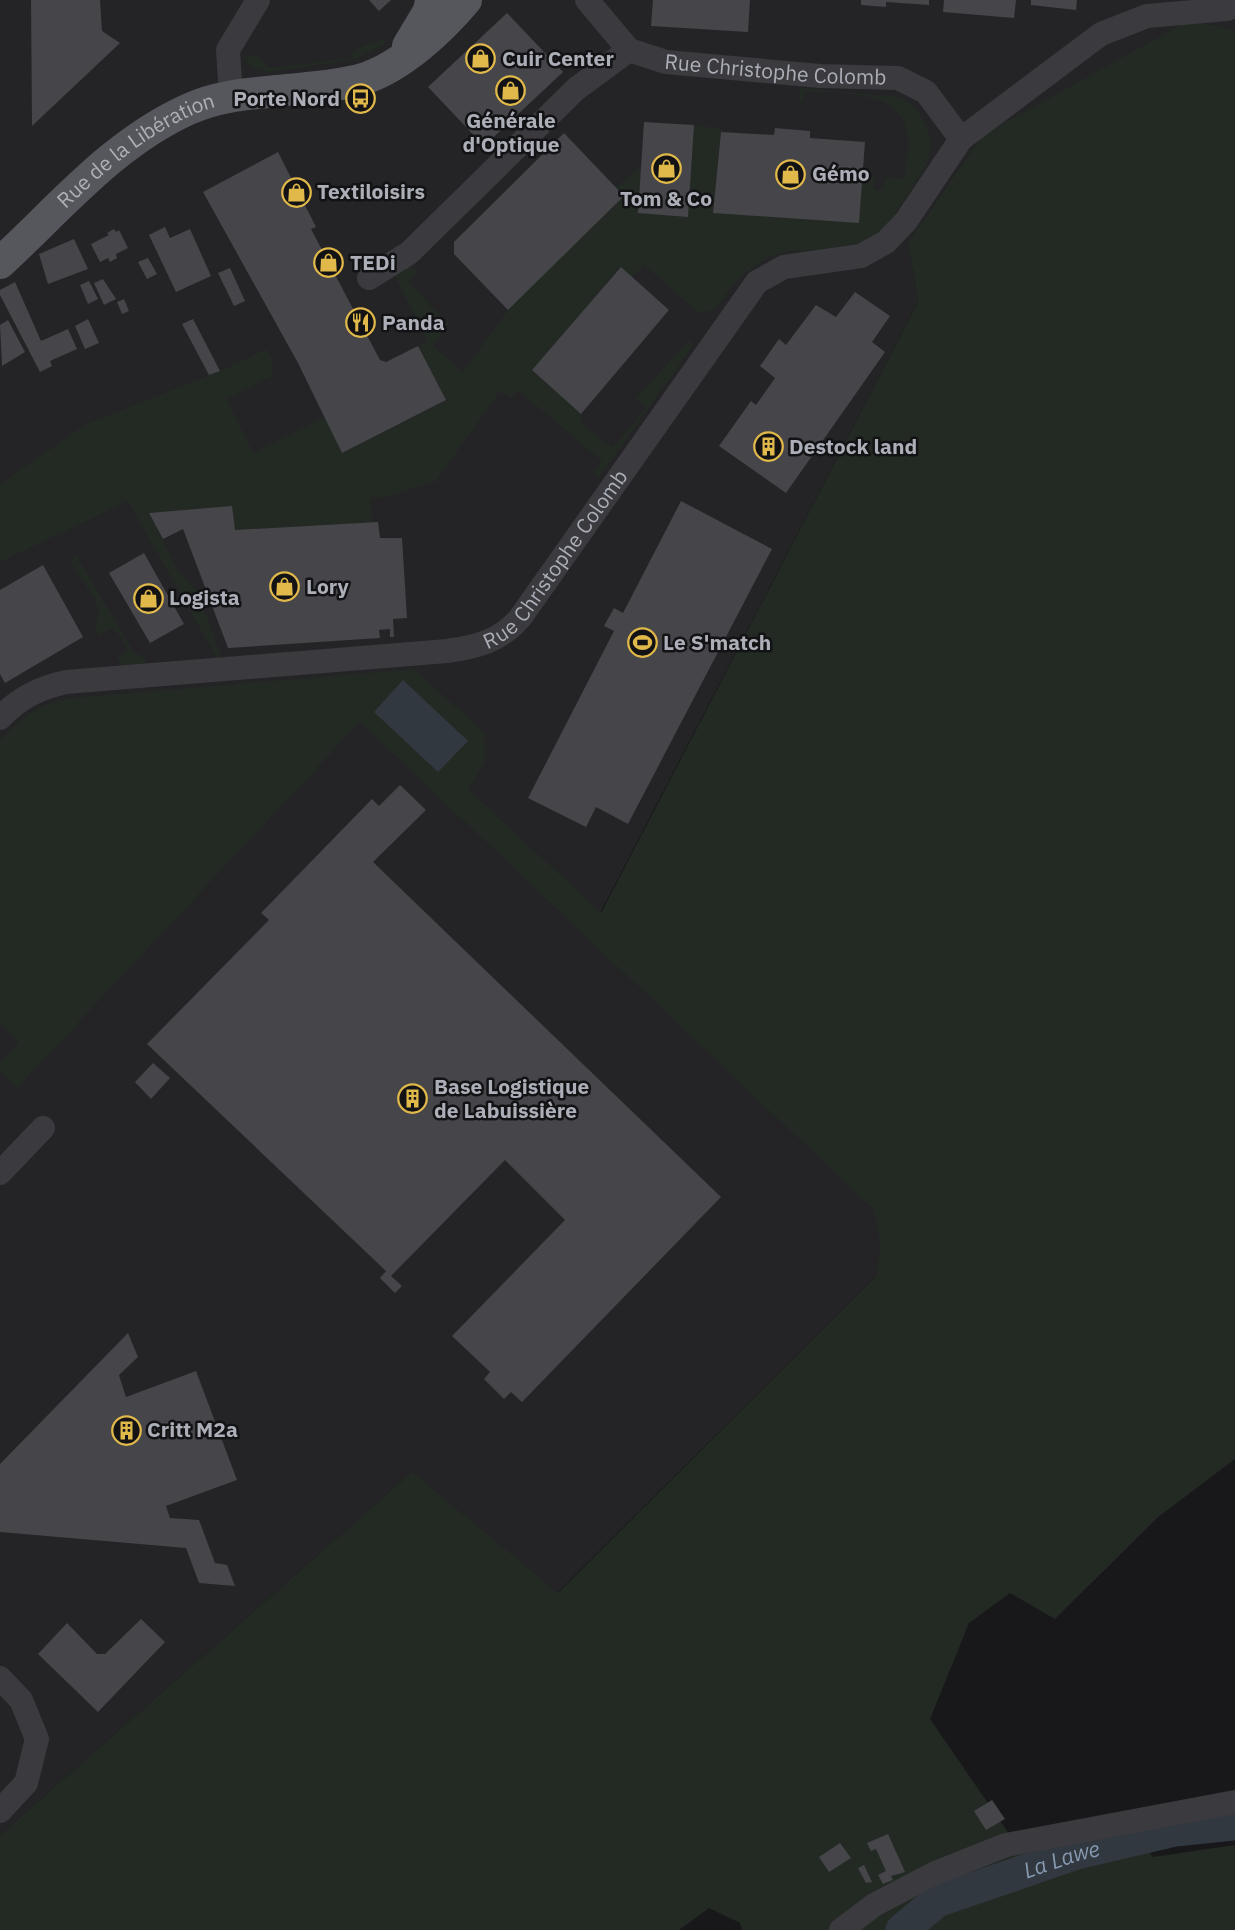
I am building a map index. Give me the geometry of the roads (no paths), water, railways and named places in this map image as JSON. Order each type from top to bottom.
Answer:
[{"type":"main road","name":"Rue de la Libération","points":[[399,59],[429,11],[431,0]]},
{"type":"main road","name":"Rue de la Libération","points":[[2,260],[116,154],[168,119],[205,102],[231,96],[325,86],[362,79],[384,70],[447,23],[466,0]]},
{"type":"street","points":[[231,96],[228,50],[258,0]]},
{"type":"street","points":[[369,278],[409,253],[569,96],[629,50],[589,1]]},
{"type":"street","name":"Rue Christophe Colomb","points":[[0,718],[23,698],[44,687],[66,682],[447,651],[468,648],[497,639],[520,618],[757,282],[784,267],[861,256],[886,242],[906,220],[961,139],[1101,34],[1147,16],[1227,9],[1235,5]]},
{"type":"street","name":"Rue Christophe Colomb","points":[[629,50],[666,62],[820,76],[898,78],[926,92],[961,139]]},
{"type":"street","points":[[0,1173],[43,1128]]},
{"type":"street","points":[[0,1678],[21,1700],[37,1739],[26,1783],[0,1811]]},
{"type":"street","points":[[841,1930],[874,1905],[933,1875],[1006,1845],[1235,1802]]},
{"type":"waterway","name":"La Lawe","points":[[902,1930],[937,1901],[1077,1853],[1175,1830],[1235,1824]]},
{"type":"place","name":"Cuir Center","points":[[481,59]]},
{"type":"place","name":"Générale d'Optique","points":[[511,90]]},
{"type":"place","name":"Porte Nord","points":[[361,99]]},
{"type":"place","name":"Tom & Co","points":[[666,168]]},
{"type":"place","name":"Gémo","points":[[791,174]]},
{"type":"place","name":"Textiloisirs","points":[[296,192]]},
{"type":"place","name":"TEDi","points":[[329,263]]},
{"type":"place","name":"Panda","points":[[361,323]]},
{"type":"place","name":"Destock land","points":[[768,447]]},
{"type":"place","name":"Lory","points":[[285,587]]},
{"type":"place","name":"Logista","points":[[148,598]]},
{"type":"place","name":"Le S'match","points":[[642,643]]},
{"type":"place","name":"Base Logistique de Labuissière","points":[[413,1099]]},
{"type":"place","name":"Critt M2a","points":[[126,1430]]}]
